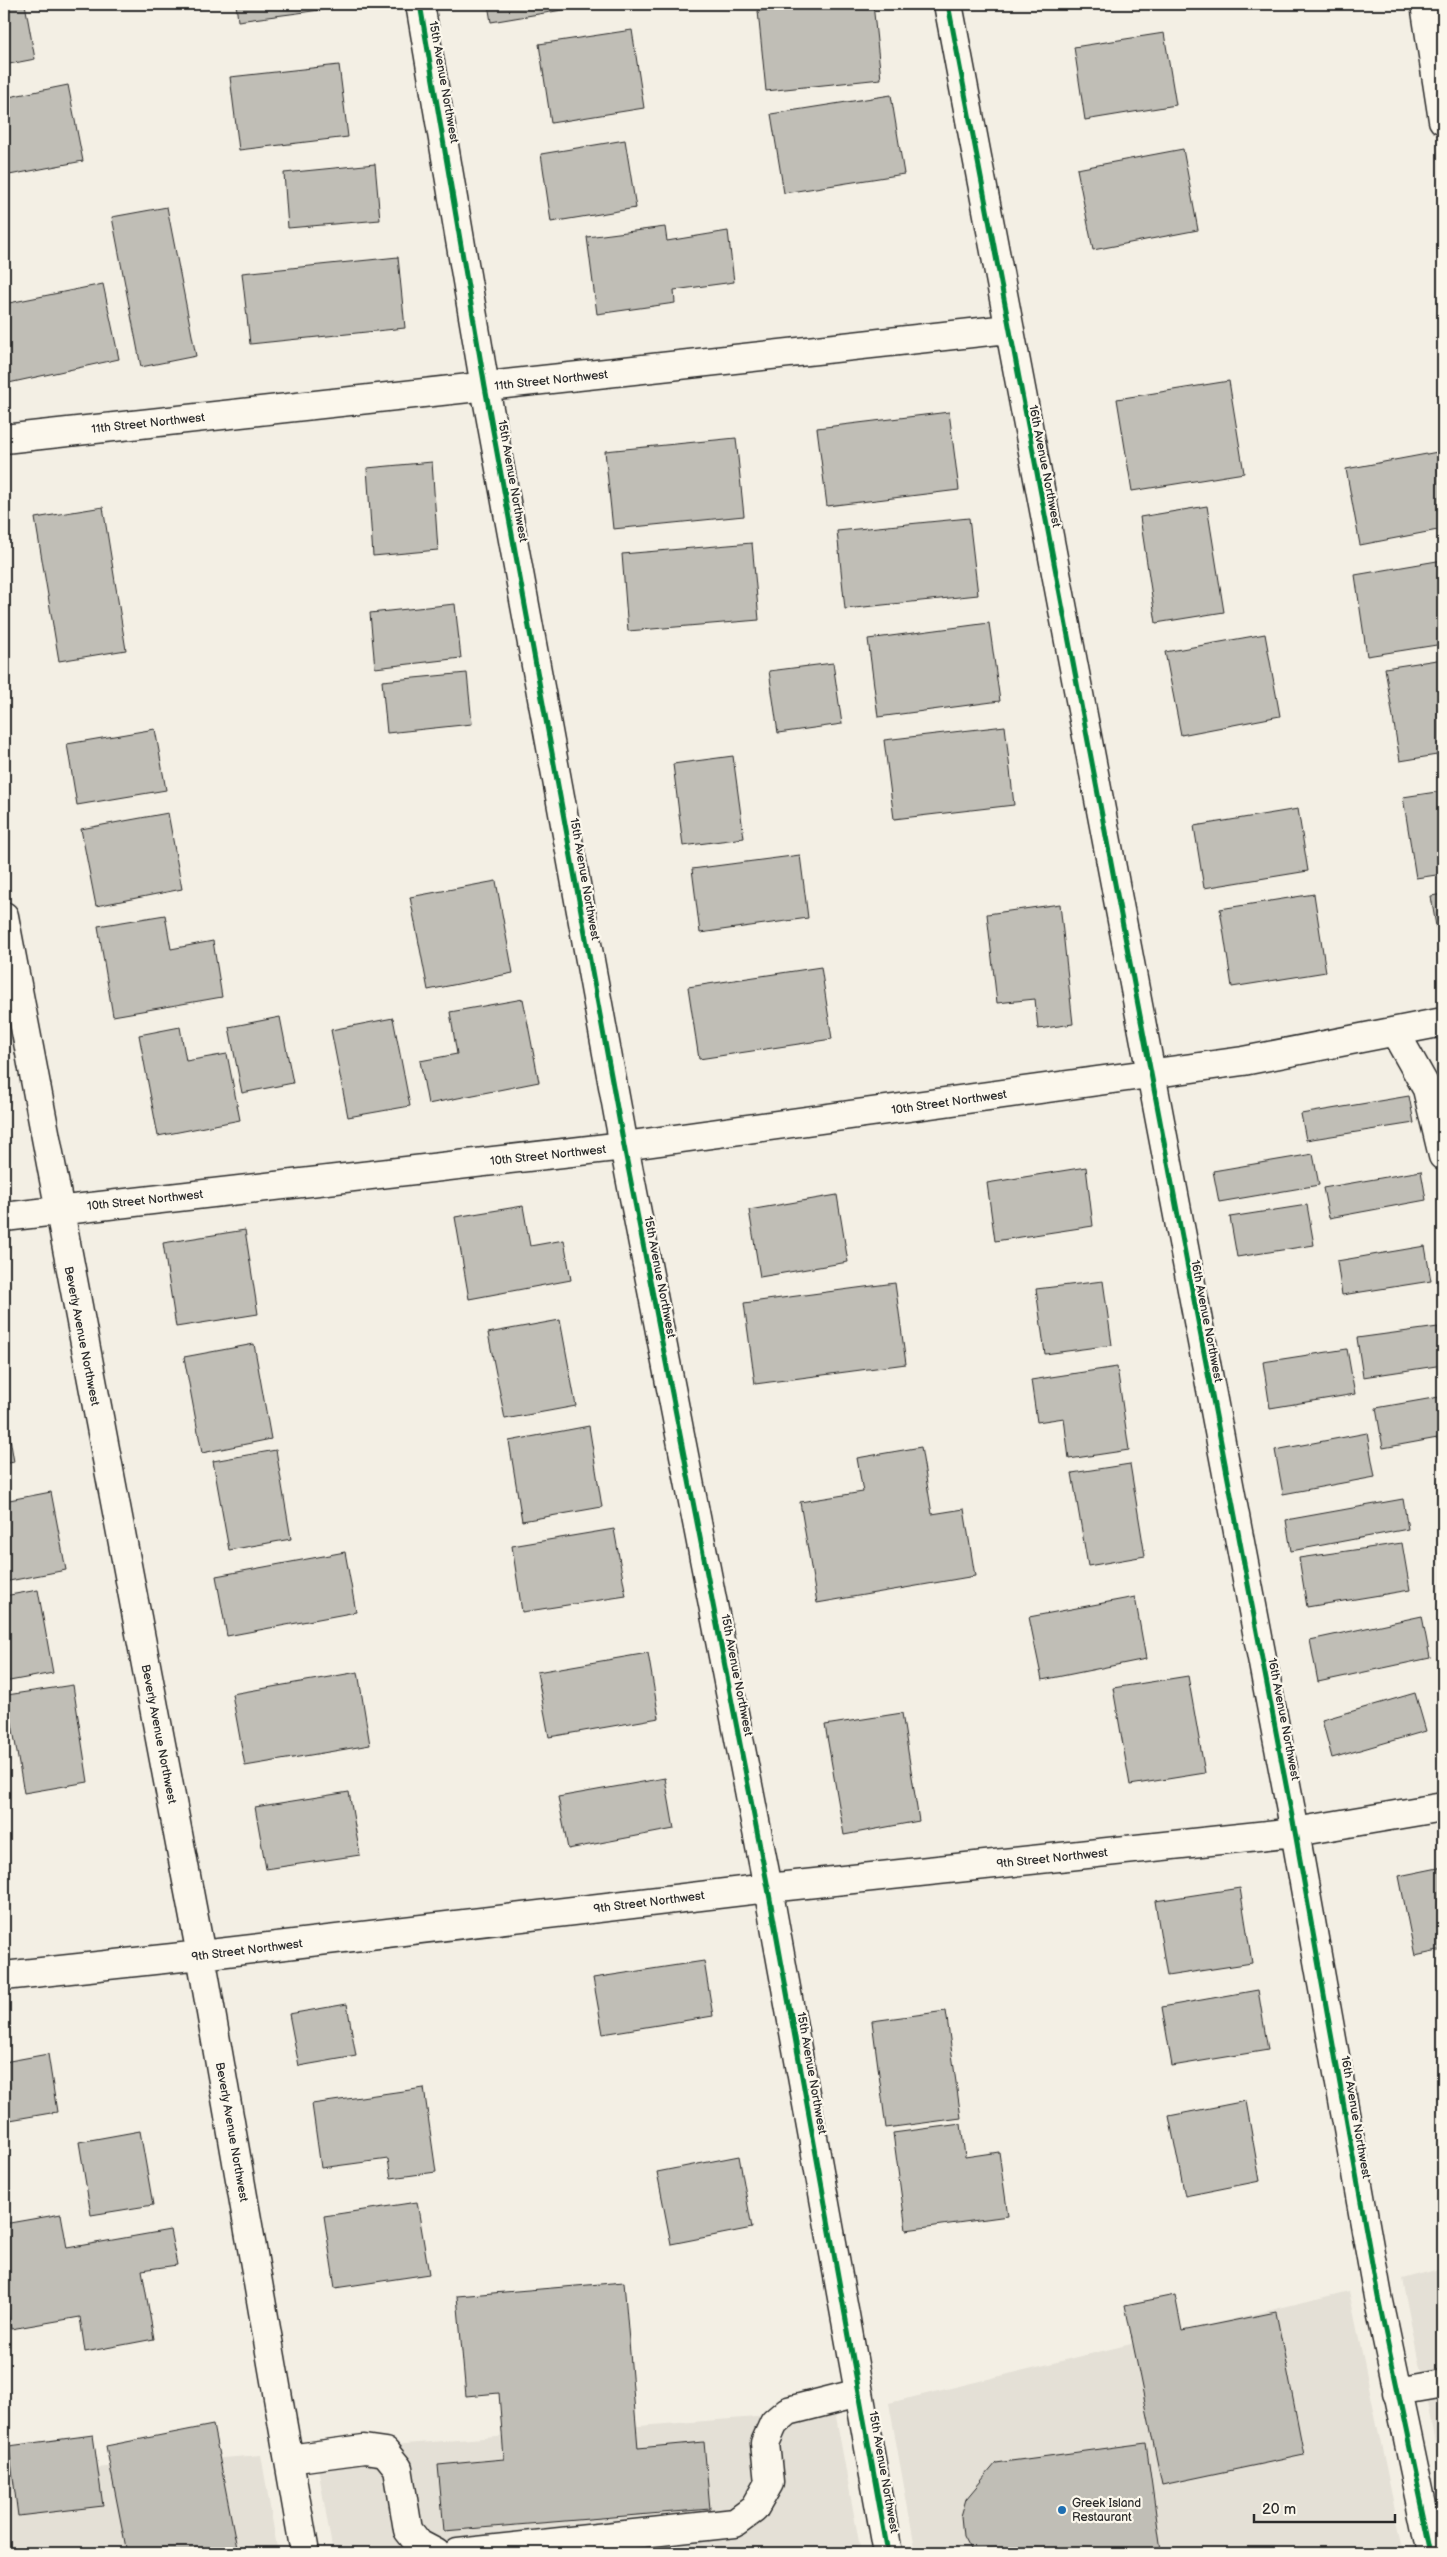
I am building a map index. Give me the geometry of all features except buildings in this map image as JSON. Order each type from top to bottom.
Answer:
[{"type":"street","name":"15th Avenue Northwest","points":[[420,4],[485,388],[624,1146],[768,1888],[888,2553]]},
{"type":"street","name":"16th Avenue Northwest","points":[[948,4],[1008,329],[1295,1832],[1378,2297],[1432,2553]]},
{"type":"street","points":[[1425,4],[1443,120]]},
{"type":"street","name":"11th Street Northwest","points":[[4,439],[485,388],[1008,329]]},
{"type":"street","name":"Beverly Avenue Northwest","points":[[4,916],[58,1210],[202,1955],[305,2553]]},
{"type":"street","name":"10th Street Northwest","points":[[4,1217],[624,1146],[1150,1075],[1243,1061],[1443,1022]]},
{"type":"street","points":[[1395,1032],[1427,1089],[1443,1156]]},
{"type":"street","name":"9th Street Northwest","points":[[4,1976],[202,1955],[768,1888],[1295,1832],[1443,1807]]},
{"type":"street","points":[[1397,2392],[1443,2384]]},
{"type":"street","points":[[458,2553],[628,2544],[735,2523],[754,2509],[770,2483],[765,2443],[774,2423],[788,2411],[859,2393]]},
{"type":"street","points":[[289,2459],[364,2449],[384,2452],[398,2468],[408,2530],[419,2544],[436,2553]]},
{"type":"shaded area","points":[[1443,2268],[1443,2482],[1402,2279]]},
{"type":"shaded area","points":[[1349,2291],[1404,2553],[916,2553],[889,2403]]},
{"type":"shaded area","points":[[835,2411],[861,2553],[333,2553],[315,2451]]},
{"type":"shaded area","points":[[261,2455],[278,2553],[4,2553],[4,2475]]},
{"type":"cycle path","points":[[420,4],[485,387],[624,1146],[768,1888],[888,2553]]},
{"type":"cycle path","points":[[948,4],[1295,1832],[1378,2297],[1432,2553]]},
{"type":"place","name":"Greek Island Restaurant","points":[[1062,2510]]}]
